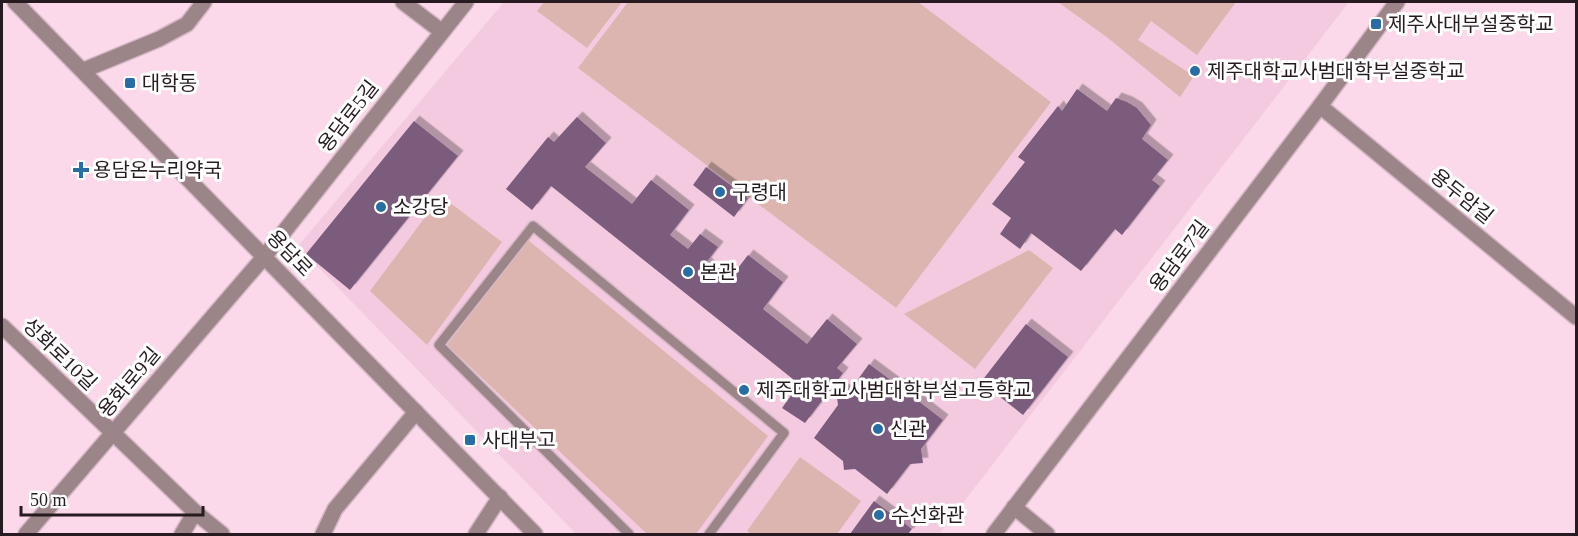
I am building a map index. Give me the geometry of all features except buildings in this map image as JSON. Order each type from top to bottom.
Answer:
[{"type":"street","name":"용담로","points":[[15,2],[84,70],[535,534]]},
{"type":"street","points":[[84,70],[159,39],[187,24],[204,2]]},
{"type":"street","points":[[402,2],[441,31]]},
{"type":"street","name":"용담로5길","points":[[264,257],[466,2]]},
{"type":"street","name":"용담로7길","points":[[994,534],[1397,2]]},
{"type":"street","name":"용두암길","points":[[1320,106],[1576,317]]},
{"type":"street","name":"용화로9길","points":[[26,534],[264,257]]},
{"type":"street","name":"성화로10길","points":[[2,326],[195,512],[222,534]]},
{"type":"street","points":[[323,534],[335,509],[416,412]]},
{"type":"street","points":[[476,534],[500,497]]},
{"type":"street","points":[[1014,507],[1047,534]]},
{"type":"street","points":[[182,534],[195,512]]},
{"type":"lane","points":[[629,534],[439,345],[533,226],[784,433],[709,534]]},
{"type":"shaded area","name":"제주대학교사범대학부설고등학교","points":[[504,2],[1349,2],[939,534],[576,534],[298,246]]},
{"type":"shaded area","points":[[544,2],[622,2],[587,48],[537,11]]},
{"type":"shaded area","points":[[628,2],[918,2],[1051,102],[896,308],[578,68]]},
{"type":"shaded area","points":[[1058,2],[1236,2],[1197,55],[1151,21],[1138,40],[1194,76],[1180,97],[1108,38]]},
{"type":"shaded area","points":[[441,196],[502,242],[427,345],[370,291]]},
{"type":"shaded area","points":[[528,240],[768,436],[696,534],[647,534],[447,345]]},
{"type":"shaded area","points":[[1029,250],[1053,268],[975,369],[904,314]]},
{"type":"shaded area","points":[[800,457],[861,501],[837,534],[751,534],[747,531]]},
{"type":"place","name":"제주사대부설중학교","points":[[1376,24]]},
{"type":"place","name":"제주대학교사범대학부설중학교","points":[[1195,71]]},
{"type":"place","name":"대학동","points":[[130,83]]},
{"type":"place","name":"용담온누리약국","points":[[81,170]]},
{"type":"place","name":"구령대","points":[[720,192]]},
{"type":"place","name":"소강당","points":[[381,207]]},
{"type":"place","name":"본관","points":[[688,272]]},
{"type":"place","name":"제주대학교사범대학부설고등학교","points":[[744,390]]},
{"type":"place","name":"신관","points":[[878,429]]},
{"type":"place","name":"사대부고","points":[[470,440]]},
{"type":"place","name":"수선화관","points":[[879,515]]}]
